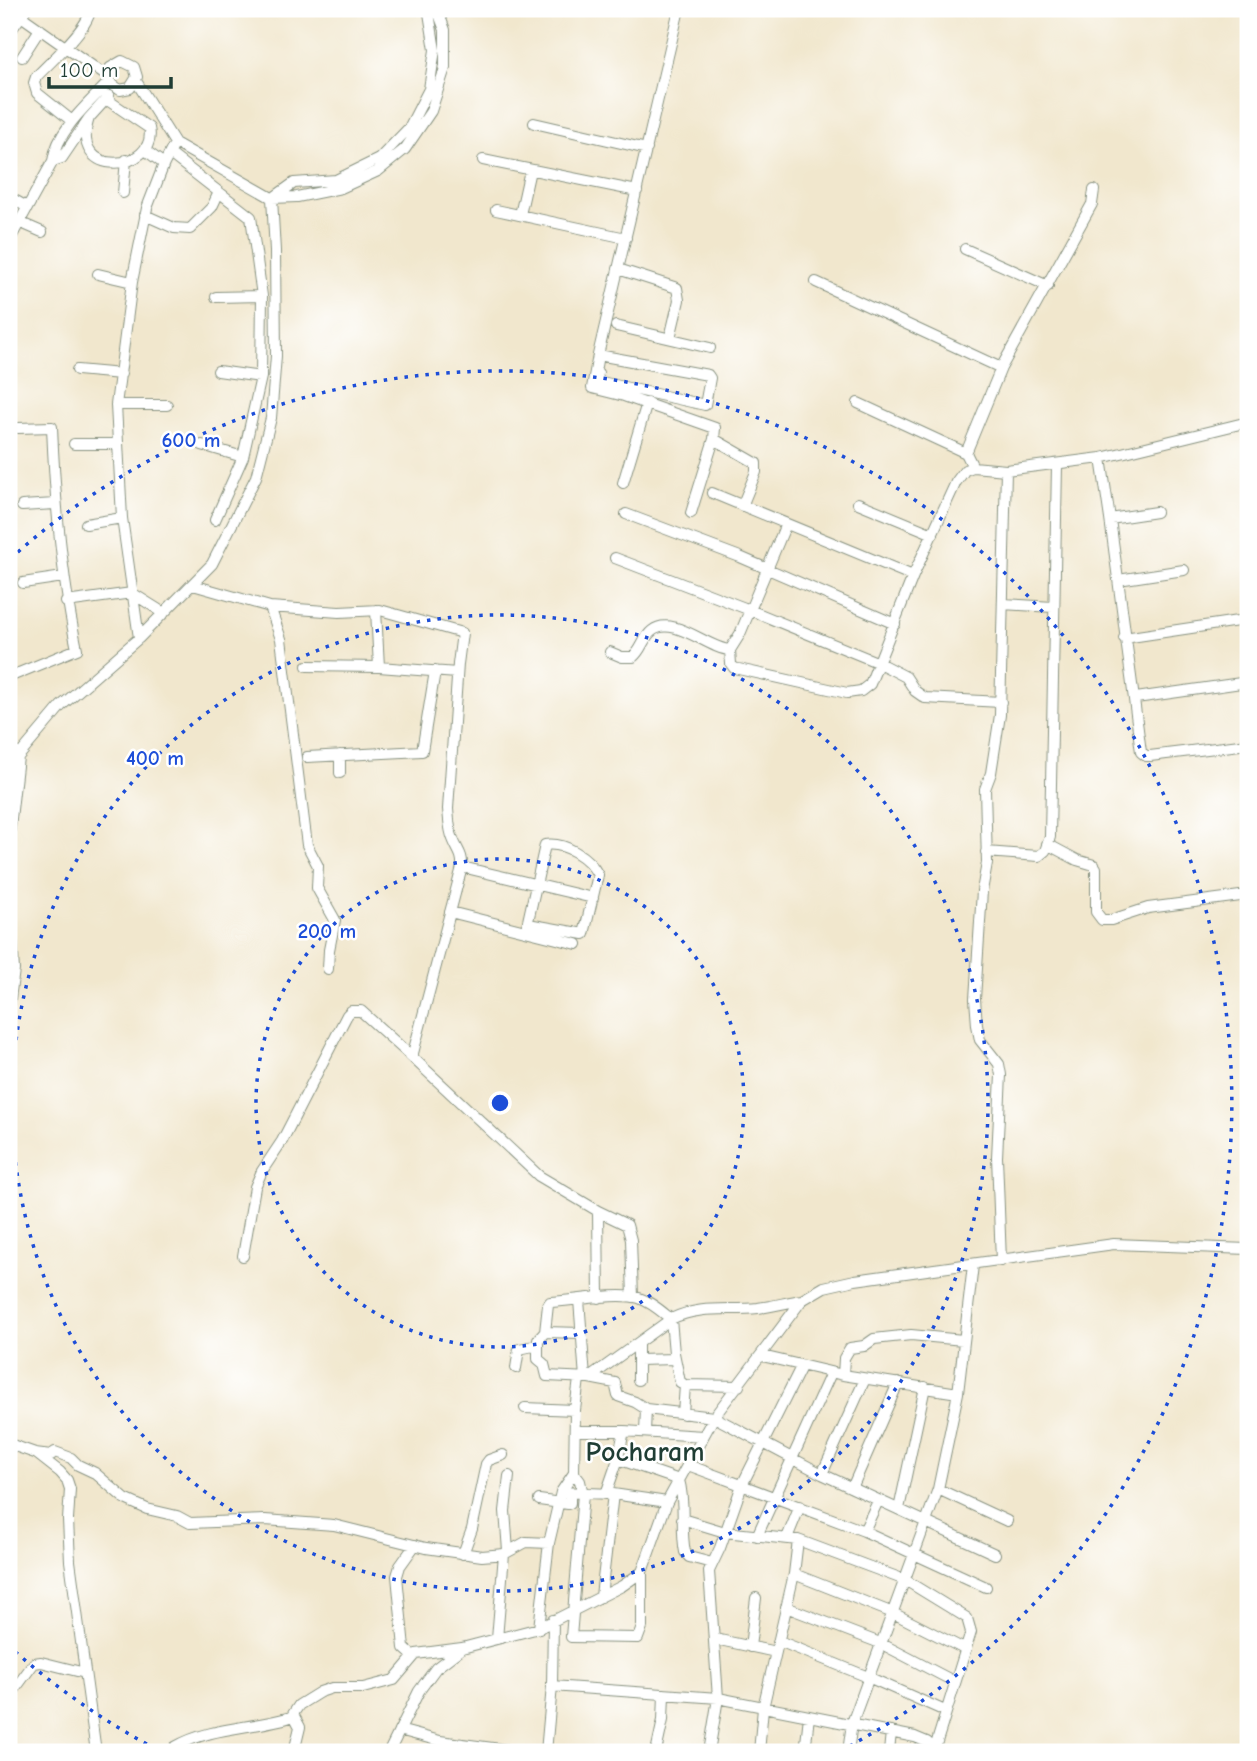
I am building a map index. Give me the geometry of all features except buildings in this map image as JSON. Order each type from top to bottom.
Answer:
[{"type":"street","points":[[72,121],[35,89],[36,77],[90,17],[90,9]]},
{"type":"street","points":[[272,198],[294,183],[336,180],[379,159],[410,128],[429,89],[435,50],[429,13],[425,9]]},
{"type":"street","points":[[53,161],[61,158],[106,99],[111,83],[110,68],[122,61],[134,67],[136,81],[176,143],[272,198],[297,197],[341,188],[378,171],[405,149],[431,111],[445,68],[445,30],[437,9]]},
{"type":"street","points":[[679,9],[593,388],[713,426],[716,431],[714,439],[691,513]]},
{"type":"street","points":[[9,33],[23,13],[111,83],[125,90],[136,81]]},
{"type":"street","points":[[22,57],[40,29]]},
{"type":"street","points":[[9,241],[53,161],[54,150],[72,121],[111,83]]},
{"type":"street","points":[[89,118],[85,139],[89,151],[97,159],[108,162],[127,160],[137,157],[145,150],[151,137],[149,128],[144,122],[106,99]]},
{"type":"street","points":[[534,123],[647,149]]},
{"type":"street","points":[[139,638],[121,518],[116,405],[132,282],[145,215],[164,164],[176,143]]},
{"type":"street","points":[[145,150],[164,164]]},
{"type":"street","points":[[170,154],[251,217],[262,296],[261,377],[243,457],[215,520]]},
{"type":"street","points":[[123,193],[127,160]]},
{"type":"street","points":[[483,160],[637,191]]},
{"type":"street","points":[[520,215],[530,170]]},
{"type":"street","points":[[966,453],[1001,368],[1091,204],[1094,190]]},
{"type":"street","points":[[145,215],[174,228],[190,229],[212,206],[219,192]]},
{"type":"street","points":[[9,197],[27,206]]},
{"type":"street","points":[[9,835],[18,757],[61,706],[139,638],[212,564],[256,477],[271,418],[276,356],[272,198]]},
{"type":"street","points":[[496,210],[626,238]]},
{"type":"street","points":[[19,222],[42,232]]},
{"type":"street","points":[[965,249],[1048,286]]},
{"type":"street","points":[[618,270],[672,284],[677,288],[679,300],[670,338]]},
{"type":"street","points":[[98,274],[132,282]]},
{"type":"street","points":[[816,282],[1001,368]]},
{"type":"street","points":[[216,297],[262,296]]},
{"type":"street","points":[[616,326],[710,348]]},
{"type":"street","points":[[600,355],[708,375],[710,378],[705,405],[597,381],[600,355]]},
{"type":"street","points":[[77,370],[121,374]]},
{"type":"street","points":[[218,371],[261,377]]},
{"type":"street","points":[[623,483],[647,403]]},
{"type":"street","points":[[858,403],[966,453],[973,467]]},
{"type":"street","points":[[116,405],[167,405]]},
{"type":"street","points":[[786,524],[730,650],[731,664],[734,668],[847,693],[866,689],[913,576],[960,474],[973,467],[1006,470],[1101,458],[1248,422]]},
{"type":"street","points":[[9,677],[76,649],[66,602],[55,504],[52,427],[18,428]]},
{"type":"street","points":[[714,439],[756,463],[756,472],[742,506]]},
{"type":"street","points":[[74,444],[118,444]]},
{"type":"street","points":[[202,445],[243,457]]},
{"type":"street","points":[[1101,458],[1124,638],[1136,698],[1141,752],[1146,757],[1248,744]]},
{"type":"street","points":[[986,852],[1039,856],[1045,851],[1050,836],[1057,465]]},
{"type":"street","points":[[1001,1261],[997,1157],[1001,1075],[999,1064],[980,1040],[975,1012],[986,852],[985,789],[991,773],[1001,702],[1006,470]]},
{"type":"street","points":[[712,493],[913,576]]},
{"type":"street","points":[[858,503],[933,534]]},
{"type":"street","points":[[22,506],[55,504]]},
{"type":"street","points":[[1110,519],[1156,512]]},
{"type":"street","points":[[626,514],[766,568],[895,624]]},
{"type":"street","points":[[86,524],[121,518]]},
{"type":"street","points":[[615,558],[879,663],[906,677],[915,691],[925,698],[1001,702]]},
{"type":"street","points":[[1118,580],[1184,570]]},
{"type":"street","points":[[23,583],[63,577]]},
{"type":"street","points":[[193,584],[270,607],[340,612],[376,610],[462,633],[457,673],[449,824],[453,840],[462,857],[463,867],[412,1057]]},
{"type":"street","points":[[66,602],[132,593],[164,613]]},
{"type":"street","points":[[1003,604],[1053,607]]},
{"type":"street","points":[[270,607],[281,639],[307,845],[318,866],[317,888],[335,920],[328,969]]},
{"type":"street","points":[[376,610],[379,667]]},
{"type":"street","points":[[1124,638],[1238,621]]},
{"type":"street","points":[[610,652],[622,657],[633,657],[652,631],[666,626],[730,650]]},
{"type":"street","points":[[307,666],[379,667],[457,673]]},
{"type":"street","points":[[307,757],[422,751],[435,671]]},
{"type":"street","points":[[1136,698],[1248,682]]},
{"type":"street","points":[[9,743],[18,757]]},
{"type":"street","points":[[340,755],[340,773]]},
{"type":"street","points":[[450,912],[527,927],[582,935],[593,898],[597,872],[580,854],[550,844],[545,845],[527,927]]},
{"type":"street","points":[[1047,845],[1094,865],[1097,912],[1102,920],[1111,920],[1148,908],[1248,895]]},
{"type":"street","points":[[463,867],[593,898]]},
{"type":"street","points":[[9,892],[14,970],[9,1006]]},
{"type":"street","points":[[527,927],[577,944]]},
{"type":"street","points":[[243,1256],[255,1187],[262,1171],[282,1141],[347,1014],[355,1010],[367,1015],[539,1176],[598,1211],[619,1220],[629,1230],[633,1297]]},
{"type":"street","points":[[598,1211],[599,1298]]},
{"type":"street","points":[[584,1378],[671,1319],[700,1309],[761,1308],[802,1300],[824,1287],[855,1280],[1114,1244],[1248,1249]]},
{"type":"street","points":[[848,1752],[852,1723],[939,1489],[958,1393],[973,1265]]},
{"type":"street","points":[[738,1386],[680,1382],[671,1319],[648,1303],[633,1297],[599,1298],[550,1302],[547,1309],[545,1332],[538,1345],[538,1359],[544,1364],[547,1376],[615,1383],[618,1396],[646,1409],[714,1417],[821,1474],[995,1553]]},
{"type":"street","points":[[540,1628],[549,1543],[557,1503],[574,1473],[575,1410],[584,1378],[579,1300]]},
{"type":"street","points":[[574,1473],[583,1494],[572,1637],[638,1638],[642,1627],[642,1572],[665,1505],[714,1417],[802,1300]]},
{"type":"street","points":[[545,1332],[582,1333]]},
{"type":"street","points":[[843,1375],[844,1358],[850,1348],[864,1346],[874,1339],[918,1335],[963,1340]]},
{"type":"street","points":[[638,1343],[638,1380]]},
{"type":"street","points":[[516,1368],[519,1349],[538,1345]]},
{"type":"street","points":[[762,1356],[831,1373],[958,1393]]},
{"type":"street","points":[[638,1360],[675,1359]]},
{"type":"street","points":[[709,1752],[718,1698],[709,1576],[712,1563],[720,1549],[742,1485],[801,1367]]},
{"type":"street","points":[[757,1536],[831,1373]]},
{"type":"street","points":[[821,1474],[865,1379]]},
{"type":"street","points":[[852,1488],[898,1383]]},
{"type":"street","points":[[683,1414],[685,1384]]},
{"type":"street","points":[[899,1509],[925,1387]]},
{"type":"street","points":[[524,1408],[575,1410]]},
{"type":"street","points":[[645,1432],[646,1409]]},
{"type":"street","points":[[575,1431],[703,1436]]},
{"type":"street","points":[[601,1596],[610,1494],[624,1431]]},
{"type":"street","points":[[9,1444],[35,1453],[51,1455],[55,1452],[71,1458],[78,1465],[95,1473],[125,1499],[190,1523],[265,1520],[334,1525],[463,1554],[506,1553],[526,1542],[549,1543]]},
{"type":"street","points":[[35,1453],[60,1472],[70,1489],[70,1561],[96,1752]]},
{"type":"street","points":[[463,1554],[472,1529],[486,1464],[489,1460],[503,1455]]},
{"type":"street","points":[[618,1460],[680,1480]]},
{"type":"street","points":[[688,1465],[864,1531],[986,1587]]},
{"type":"street","points":[[497,1639],[506,1553],[505,1511],[509,1476]]},
{"type":"street","points":[[680,1480],[684,1495],[684,1552],[689,1557],[712,1563]]},
{"type":"street","points":[[939,1489],[1007,1521]]},
{"type":"street","points":[[552,1686],[718,1698],[915,1737],[936,1750],[945,1711],[971,1632],[967,1618],[905,1580],[793,1539],[725,1532],[682,1516],[665,1505],[610,1494],[565,1492]]},
{"type":"street","points":[[539,1500],[557,1503]]},
{"type":"street","points":[[864,1531],[878,1501]]},
{"type":"street","points":[[759,1752],[763,1707],[794,1574],[793,1539],[800,1506]]},
{"type":"street","points":[[413,1657],[404,1648],[397,1576],[400,1566],[415,1545]]},
{"type":"street","points":[[175,1747],[230,1727],[261,1725],[293,1716],[299,1705],[320,1692],[345,1686],[363,1688],[394,1680],[413,1657],[424,1651],[462,1648],[540,1628],[622,1586],[642,1572]]},
{"type":"street","points":[[794,1574],[893,1613],[966,1650]]},
{"type":"street","points":[[750,1647],[757,1598]]},
{"type":"street","points":[[786,1608],[880,1643],[955,1682]]},
{"type":"street","points":[[546,1752],[552,1686],[553,1620]]},
{"type":"street","points":[[715,1639],[776,1652]]},
{"type":"street","points":[[779,1641],[945,1711]]},
{"type":"street","points":[[389,1752],[419,1691],[436,1668],[462,1648]]},
{"type":"street","points":[[9,1697],[34,1663],[41,1662],[85,1673]]},
{"type":"street","points":[[656,1752],[663,1720],[664,1695]]},
{"type":"street","points":[[293,1716],[301,1734],[295,1752]]},
{"type":"street","points":[[805,1752],[809,1716]]},
{"type":"street","points":[[399,1730],[440,1741],[524,1752]]},
{"type":"street","points":[[889,1752],[891,1732]]},
{"type":"district","name":"Pocharam","points":[[645,1451]]}]
